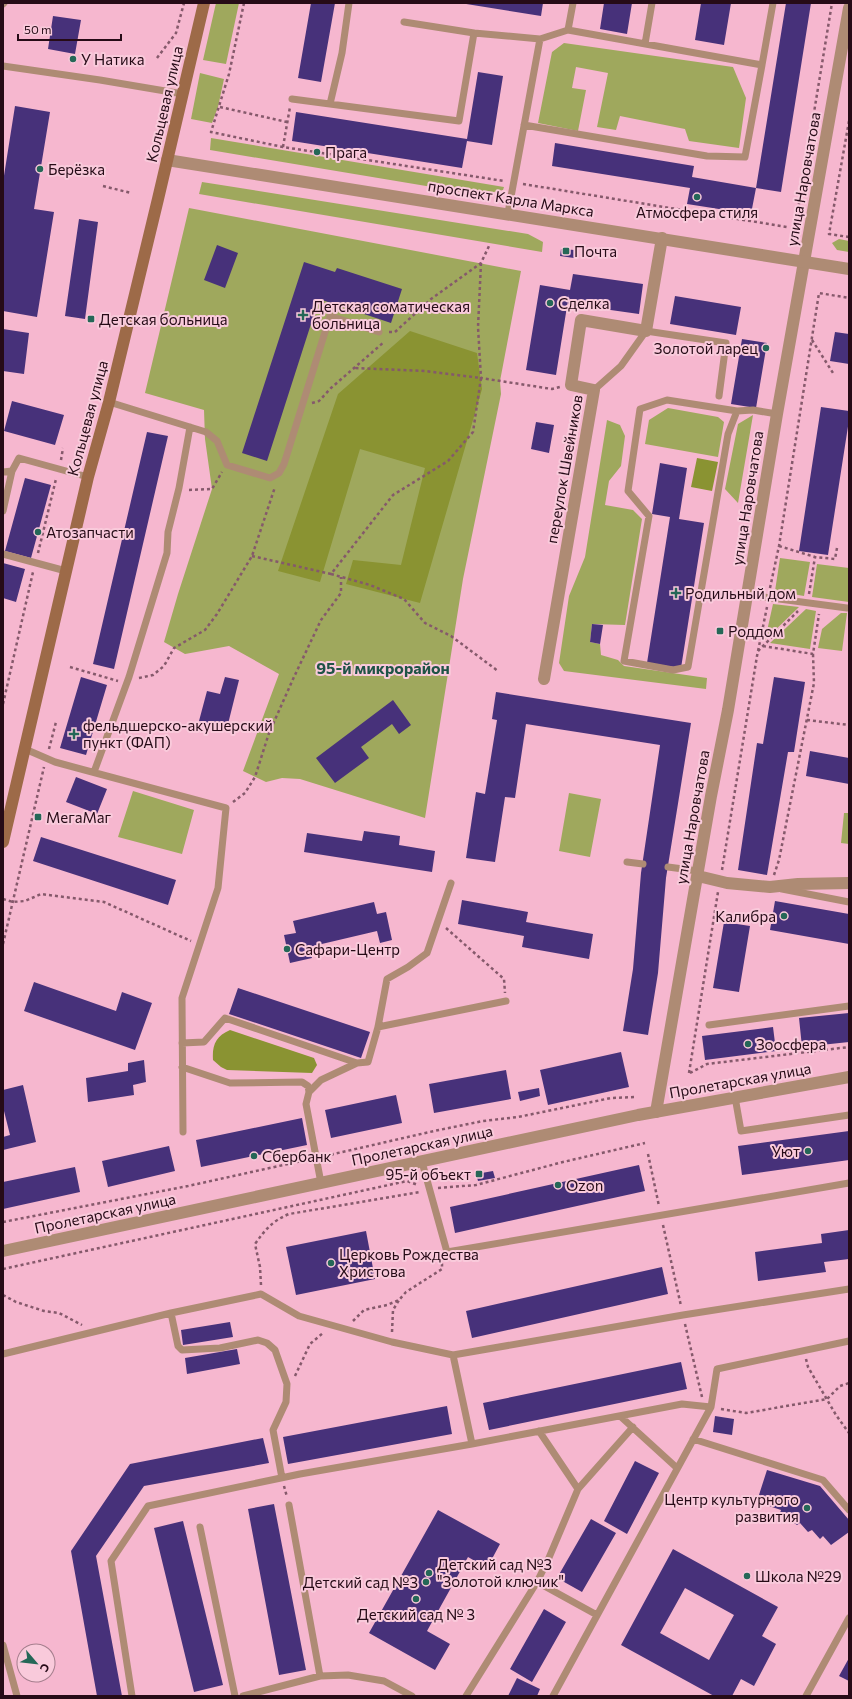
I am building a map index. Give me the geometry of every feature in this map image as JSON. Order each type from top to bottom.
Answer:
[{"type":"main road","name":"Кольцевая улица","points":[[3,842],[5,824],[25,749],[88,477],[109,402],[204,3]]},
{"type":"street","name":"улица Наровчатова","points":[[656,1112],[748,595],[777,414],[849,8]]},
{"type":"street","name":"проспект Карла Маркса","points":[[167,160],[849,269]]},
{"type":"street","points":[[646,331],[662,238]]},
{"type":"street","name":"переулок Швейников","points":[[544,679],[594,390],[570,384],[581,320],[646,331]]},
{"type":"street","points":[[698,874],[720,881],[770,887],[798,884],[849,883]]},
{"type":"street","name":"Пролетарская улица","points":[[3,1251],[656,1112],[849,1077]]},
{"type":"lane","points":[[330,104],[342,53],[349,3]]},
{"type":"lane","points":[[568,30],[573,3]]},
{"type":"lane","points":[[645,44],[652,3]]},
{"type":"lane","points":[[524,125],[707,156],[745,157],[774,3]]},
{"type":"lane","points":[[404,22],[474,33],[540,38],[568,30],[762,66]]},
{"type":"lane","points":[[292,99],[459,121],[474,33]]},
{"type":"lane","points":[[508,214],[540,38]]},
{"type":"lane","points":[[3,66],[183,94]]},
{"type":"lane","points":[[109,402],[206,432],[217,441],[227,465],[270,478],[279,473],[284,464],[330,316],[379,332]]},
{"type":"lane","points":[[594,390],[621,366],[646,331],[726,343],[719,396]]},
{"type":"lane","points":[[737,411],[728,434],[688,667],[673,670],[624,661],[649,516],[628,492],[640,409],[667,400],[737,411],[754,410],[777,414]]},
{"type":"lane","points":[[94,772],[129,677],[168,552],[168,532],[179,488],[190,427]]},
{"type":"lane","points":[[3,511],[12,471],[19,458],[88,477]]},
{"type":"lane","points":[[3,472],[12,471]]},
{"type":"lane","points":[[3,554],[66,571]]},
{"type":"lane","points":[[748,595],[847,608]]},
{"type":"lane","points":[[25,749],[46,758],[226,808],[218,888],[182,998],[183,1132]]},
{"type":"lane","points":[[628,862],[643,864]]},
{"type":"lane","points":[[668,868],[698,874]]},
{"type":"lane","points":[[308,1092],[321,1080],[357,1063],[368,1062],[378,1027],[387,979],[408,967],[427,953],[450,883]]},
{"type":"lane","points":[[770,887],[849,902]]},
{"type":"lane","points":[[378,1027],[506,1001]]},
{"type":"lane","points":[[709,1025],[849,1006]]},
{"type":"lane","points":[[182,1044],[204,1042],[225,1018],[357,1063]]},
{"type":"lane","points":[[182,1068],[230,1083],[302,1082],[308,1086],[306,1104],[321,1183]]},
{"type":"lane","points":[[735,1097],[741,1131],[849,1115]]},
{"type":"lane","points":[[422,1162],[447,1252],[849,1183]]},
{"type":"lane","points":[[3,1354],[261,1294],[299,1316],[392,1342],[453,1355],[683,1315],[849,1289]]},
{"type":"lane","points":[[171,1314],[178,1346],[182,1350],[220,1348],[258,1340],[268,1343],[275,1350],[287,1384],[286,1402],[273,1430],[282,1478]]},
{"type":"lane","points":[[553,1696],[710,1407],[717,1369],[849,1341]]},
{"type":"lane","points":[[453,1355],[472,1444]]},
{"type":"lane","points":[[132,1696],[111,1561],[148,1506],[282,1478],[682,1404],[710,1407]]},
{"type":"lane","points":[[620,1416],[677,1468]]},
{"type":"lane","points":[[466,1696],[548,1560],[578,1489],[633,1427]]},
{"type":"lane","points":[[539,1431],[578,1489]]},
{"type":"lane","points":[[693,1439],[823,1480],[849,1510]]},
{"type":"lane","points":[[289,1505],[320,1676]]},
{"type":"lane","points":[[200,1527],[235,1696]]},
{"type":"lane","points":[[536,1582],[597,1615]]},
{"type":"lane","points":[[806,1696],[849,1618]]},
{"type":"lane","points":[[3,1645],[17,1696]]},
{"type":"lane","points":[[243,1696],[320,1676],[348,1675],[384,1681],[412,1696]]},
{"type":"path","points":[[156,58],[176,33],[184,3]]},
{"type":"path","points":[[244,3],[229,74],[211,132],[283,147],[787,227]]},
{"type":"path","points":[[795,228],[832,3]]},
{"type":"path","points":[[283,147],[292,99]]},
{"type":"path","points":[[220,107],[287,122]]},
{"type":"path","points":[[849,121],[829,234],[849,237]]},
{"type":"path","points":[[103,186],[131,193]]},
{"type":"path","points":[[331,574],[393,495],[448,461],[473,432],[481,378],[478,327],[481,263],[489,246]]},
{"type":"path","points":[[301,407],[319,401],[331,388],[431,299],[481,263]]},
{"type":"path","points":[[849,298],[819,293],[779,546],[756,663],[690,1073],[707,1064],[849,1046]]},
{"type":"path","points":[[379,332],[394,332]]},
{"type":"path","points":[[811,339],[833,373]]},
{"type":"path","points":[[354,368],[426,371],[552,389],[570,384]]},
{"type":"path","points":[[179,488],[192,491],[212,489],[227,465]]},
{"type":"path","points":[[140,678],[153,675],[164,666],[174,648],[205,630],[217,614],[252,556],[279,473]]},
{"type":"path","points":[[779,546],[815,557],[835,559],[837,548]]},
{"type":"path","points":[[252,556],[331,574],[370,586],[404,599],[425,623],[451,636],[498,671]]},
{"type":"path","points":[[226,808],[245,793],[255,777],[269,733],[321,620],[341,593],[341,577]]},
{"type":"path","points":[[770,887],[779,860],[814,683],[812,654],[820,604]]},
{"type":"path","points":[[763,646],[812,654]]},
{"type":"path","points":[[70,667],[122,682],[129,677]]},
{"type":"path","points":[[3,704],[5,696]]},
{"type":"path","points":[[807,720],[849,725]]},
{"type":"path","points":[[3,944],[46,758],[56,722]]},
{"type":"path","points":[[3,899],[13,902],[25,902],[41,894],[104,902],[200,944]]},
{"type":"path","points":[[438,921],[504,980],[506,1001]]},
{"type":"path","points":[[261,1294],[260,1267],[255,1244],[265,1230],[277,1219],[289,1214],[409,1194],[429,1189],[476,1185],[645,1143]]},
{"type":"path","points":[[648,1154],[698,1384]]},
{"type":"path","points":[[3,1269],[407,1181],[429,1189]]},
{"type":"path","points":[[392,1342],[392,1320],[394,1310],[399,1300],[406,1292],[442,1269]]},
{"type":"path","points":[[3,1295],[16,1302],[44,1311],[59,1313],[94,1332]]},
{"type":"path","points":[[296,1375],[310,1344],[322,1333],[344,1328],[364,1310],[386,1305],[399,1300]]},
{"type":"path","points":[[804,1350],[808,1367],[849,1432]]},
{"type":"path","points":[[710,1407],[746,1413],[827,1399],[840,1386],[849,1383]]},
{"type":"path","points":[[282,1478],[289,1505]]},
{"type":"green space","points":[[216,3],[239,3],[226,64],[203,60]]},
{"type":"green space","points":[[564,43],[733,67],[746,98],[739,148],[689,141],[685,129],[620,116],[616,130],[597,127],[608,73],[576,67],[572,88],[586,90],[578,131],[538,123],[552,52]]},
{"type":"green space","points":[[200,73],[224,79],[218,107],[212,123],[191,119]]},
{"type":"green space","points":[[211,138],[504,187],[503,190],[480,195],[210,150]]},
{"type":"green space","points":[[202,182],[528,234],[543,242],[542,252],[199,194]]},
{"type":"green space","points":[[189,208],[521,271],[500,381],[501,394],[463,579],[425,818],[300,779],[282,778],[266,782],[243,771],[279,674],[229,646],[185,654],[164,642],[212,489],[205,439],[204,410],[145,393]]},
{"type":"green space","points":[[839,239],[849,241],[849,252],[837,250],[832,243]]},
{"type":"green space","points":[[410,331],[477,353],[482,389],[420,603],[346,584],[353,560],[401,565],[425,468],[360,449],[320,582],[278,571],[338,394]]},
{"type":"green space","points":[[668,408],[718,417],[724,422],[718,457],[645,444],[649,420]]},
{"type":"green space","points":[[753,415],[738,503],[725,489],[738,424]]},
{"type":"green space","points":[[607,420],[620,425],[625,436],[621,466],[609,481],[605,505],[633,510],[642,519],[625,625],[592,624],[590,642],[600,644],[601,655],[618,660],[624,666],[707,678],[706,689],[564,671],[559,663],[569,596],[585,557]]},
{"type":"green space","points":[[697,458],[718,462],[712,491],[691,487]]},
{"type":"green space","points":[[780,558],[810,562],[804,596],[775,591]]},
{"type":"green space","points":[[817,564],[849,568],[849,602],[812,597]]},
{"type":"green space","points":[[773,604],[799,607],[765,640]]},
{"type":"green space","points":[[806,609],[816,611],[810,649],[770,643]]},
{"type":"green space","points":[[841,613],[847,613],[842,651],[818,648],[822,629]]},
{"type":"green space","points":[[133,791],[194,810],[182,854],[118,837]]},
{"type":"green space","points":[[569,793],[601,799],[590,857],[559,851]]},
{"type":"green space","points":[[844,813],[849,813],[849,844],[841,843]]},
{"type":"green space","points":[[230,1030],[314,1058],[317,1065],[312,1073],[227,1070],[213,1060],[213,1050],[218,1038]]},
{"type":"building","points":[[311,3],[335,3],[321,82],[298,78]]},
{"type":"building","points":[[460,3],[543,3],[541,16]]},
{"type":"building","points":[[604,3],[632,3],[627,34],[600,29]]},
{"type":"building","points":[[701,3],[731,3],[724,45],[695,40]]},
{"type":"building","points":[[786,3],[811,3],[781,192],[756,188]]},
{"type":"building","points":[[53,16],[81,20],[75,54],[48,49]]},
{"type":"building","points":[[478,72],[503,76],[492,145],[467,141],[462,168],[292,141],[296,112],[467,139]]},
{"type":"building","points":[[15,106],[50,112],[34,209],[54,212],[37,317],[3,311],[3,182]]},
{"type":"building","points":[[555,143],[694,166],[692,177],[756,188],[751,214],[687,204],[690,188],[552,166]]},
{"type":"building","points":[[79,219],[98,222],[85,319],[65,316]]},
{"type":"building","points":[[217,245],[238,253],[225,288],[204,280]]},
{"type":"building","points":[[561,249],[575,250],[574,258],[560,256]]},
{"type":"building","points":[[304,262],[335,272],[337,268],[402,289],[391,323],[319,299],[267,461],[242,453]]},
{"type":"building","points":[[573,274],[643,284],[639,314],[568,304],[569,294],[556,375],[526,370],[540,285],[570,290]]},
{"type":"building","points":[[675,296],[741,307],[736,335],[670,324]]},
{"type":"building","points":[[3,329],[29,333],[24,374],[3,371]]},
{"type":"building","points":[[835,332],[849,334],[849,364],[830,361]]},
{"type":"building","points":[[742,339],[767,343],[756,408],[731,404]]},
{"type":"building","points":[[12,401],[64,415],[55,445],[4,431]]},
{"type":"building","points":[[821,407],[849,411],[849,420],[828,555],[799,551]]},
{"type":"building","points":[[536,422],[554,425],[549,453],[531,449]]},
{"type":"building","points":[[147,432],[168,436],[114,669],[93,664]]},
{"type":"building","name":"Родильный дом","points":[[660,463],[687,468],[679,519],[704,523],[681,668],[647,663],[670,517],[652,514]]},
{"type":"building","points":[[25,478],[51,485],[31,558],[5,551]]},
{"type":"building","points":[[3,563],[25,569],[16,602],[3,598]]},
{"type":"building","points":[[592,624],[603,625],[600,644],[590,642]]},
{"type":"building","points":[[81,677],[107,685],[86,755],[60,748]]},
{"type":"building","points":[[225,677],[239,680],[227,728],[199,721],[207,691],[220,694]]},
{"type":"building","points":[[774,677],[805,682],[794,752],[788,752],[767,875],[738,870],[757,743],[763,744]]},
{"type":"building","points":[[496,692],[691,723],[666,878],[658,973],[648,1035],[623,1031],[633,969],[641,873],[660,745],[526,724],[515,798],[505,797],[495,862],[466,858],[476,792],[485,794],[497,720],[492,719]]},
{"type":"building","points":[[393,700],[411,725],[399,734],[392,724],[361,747],[369,758],[335,783],[316,758]]},
{"type":"building","points":[[810,751],[849,758],[849,784],[806,776]]},
{"type":"building","points":[[76,777],[107,789],[97,814],[66,802]]},
{"type":"building","points":[[364,831],[400,836],[399,845],[435,851],[432,872],[304,852],[307,833],[362,841]]},
{"type":"building","points":[[41,837],[176,880],[168,905],[33,861]]},
{"type":"building","points":[[462,900],[528,912],[526,922],[593,934],[589,959],[522,947],[524,936],[458,924]]},
{"type":"building","points":[[775,901],[849,914],[849,944],[770,930]]},
{"type":"building","points":[[374,902],[377,914],[386,912],[392,940],[380,943],[377,931],[309,947],[312,958],[290,963],[284,935],[296,933],[293,921]]},
{"type":"building","points":[[724,922],[750,926],[739,992],[713,988]]},
{"type":"building","points":[[34,982],[116,1011],[122,992],[152,1003],[135,1050],[24,1011]]},
{"type":"building","points":[[238,988],[370,1032],[361,1058],[229,1014]]},
{"type":"building","points":[[849,1013],[849,1042],[802,1047],[799,1018]]},
{"type":"building","points":[[773,1027],[776,1051],[705,1060],[702,1036]]},
{"type":"building","points":[[621,1052],[629,1087],[548,1105],[540,1070]]},
{"type":"building","points":[[144,1060],[146,1082],[133,1085],[134,1095],[88,1102],[86,1078],[128,1071],[128,1063]]},
{"type":"building","points":[[506,1070],[511,1099],[434,1113],[429,1084]]},
{"type":"building","points":[[23,1085],[36,1142],[3,1150],[3,1137],[10,1135],[3,1107],[3,1090]]},
{"type":"building","points":[[539,1088],[540,1096],[520,1101],[518,1092]]},
{"type":"building","points":[[396,1095],[402,1123],[331,1138],[325,1110]]},
{"type":"building","points":[[302,1118],[307,1145],[201,1167],[196,1140]]},
{"type":"building","points":[[849,1131],[849,1160],[742,1175],[738,1146]]},
{"type":"building","points":[[169,1146],[175,1171],[108,1187],[102,1161]]},
{"type":"building","points":[[639,1165],[645,1191],[455,1233],[450,1207]]},
{"type":"building","points":[[75,1167],[80,1192],[3,1209],[3,1182]]},
{"type":"building","points":[[493,1171],[495,1178],[478,1181],[476,1174]]},
{"type":"building","points":[[849,1230],[849,1259],[824,1262],[826,1272],[758,1281],[755,1252],[822,1243],[821,1234]]},
{"type":"building","name":"Церковь Рождества Христова","points":[[366,1231],[375,1279],[296,1295],[286,1247]]},
{"type":"building","points":[[662,1267],[668,1294],[472,1338],[466,1311]]},
{"type":"building","points":[[230,1322],[233,1337],[183,1345],[181,1330]]},
{"type":"building","points":[[237,1349],[240,1364],[187,1374],[185,1358]]},
{"type":"building","points":[[681,1362],[687,1389],[489,1430],[483,1403]]},
{"type":"building","points":[[447,1406],[452,1434],[288,1464],[283,1437]]},
{"type":"building","points":[[715,1416],[734,1419],[732,1435],[713,1432]]},
{"type":"building","points":[[263,1438],[269,1463],[144,1486],[96,1556],[122,1696],[97,1696],[71,1551],[130,1464]]},
{"type":"building","points":[[635,1461],[659,1473],[627,1534],[604,1521]]},
{"type":"building","name":"Центр культурного развития","points":[[767,1470],[820,1486],[849,1520],[849,1532],[831,1545],[823,1536],[820,1539],[812,1530],[808,1532],[800,1523],[797,1525],[791,1521],[792,1517],[780,1513],[781,1510],[769,1506],[770,1502],[758,1498]]},
{"type":"building","points":[[274,1504],[306,1670],[279,1675],[248,1509]]},
{"type":"building","name":"Детский сад № 3","points":[[438,1510],[500,1544],[487,1568],[468,1557],[427,1631],[450,1644],[435,1670],[369,1633]]},
{"type":"building","points":[[591,1519],[616,1533],[582,1592],[557,1578]]},
{"type":"building","points":[[183,1521],[223,1685],[194,1692],[154,1528]]},
{"type":"building","name":"Школа №29","points":[[673,1549],[778,1607],[762,1636],[776,1644],[754,1686],[741,1679],[732,1696],[714,1696],[621,1645]],"holes":[[[685,1588],[734,1615],[709,1660],[660,1633]]]},
{"type":"building","points":[[544,1609],[566,1622],[532,1682],[510,1669]]},
{"type":"building","points":[[849,1658],[849,1681],[839,1676]]},
{"type":"building","points":[[517,1678],[540,1689],[537,1696],[508,1696]]},
{"type":"place","name":"У Натика","points":[[73,59]]},
{"type":"place","name":"Прага","points":[[317,152]]},
{"type":"place","name":"Берёзка","points":[[40,169]]},
{"type":"place","name":"Атмосфера стиля","points":[[697,197]]},
{"type":"place","name":"Почта","points":[[566,251]]},
{"type":"place","name":"Сделка","points":[[550,303]]},
{"type":"place","name":"Детская соматическая больница","points":[[303,315]]},
{"type":"place","name":"Детская больница","points":[[91,319]]},
{"type":"place","name":"Золотой ларец","points":[[766,348]]},
{"type":"place","name":"Атозапчасти","points":[[38,532]]},
{"type":"place","name":"Родильный дом","points":[[676,593]]},
{"type":"place","name":"Роддом","points":[[720,631]]},
{"type":"place","name":"фельдшерско-акушерский пункт (ФАП)","points":[[74,734]]},
{"type":"place","name":"МегаМаг","points":[[38,817]]},
{"type":"place","name":"Калибра","points":[[784,916]]},
{"type":"place","name":"Сафари-Центр","points":[[287,949]]},
{"type":"place","name":"Зоосфера","points":[[748,1044]]},
{"type":"place","name":"Уют","points":[[808,1151]]},
{"type":"place","name":"Сбербанк","points":[[254,1156]]},
{"type":"place","name":"95-й объект","points":[[479,1174]]},
{"type":"place","name":"Ozon","points":[[558,1185]]},
{"type":"place","name":"Церковь Рождества Христова","points":[[331,1263]]},
{"type":"place","name":"Центр культурного развития","points":[[807,1508]]},
{"type":"place","name":"Детский сад №3 \"Золотой ключик\"","points":[[429,1573]]},
{"type":"place","name":"Школа №29","points":[[747,1576]]},
{"type":"place","name":"Детский сад №3","points":[[426,1582]]},
{"type":"place","name":"Детский сад № 3","points":[[416,1599]]},
{"type":"district","name":"95-й микрорайон","points":[[383,667]]}]
